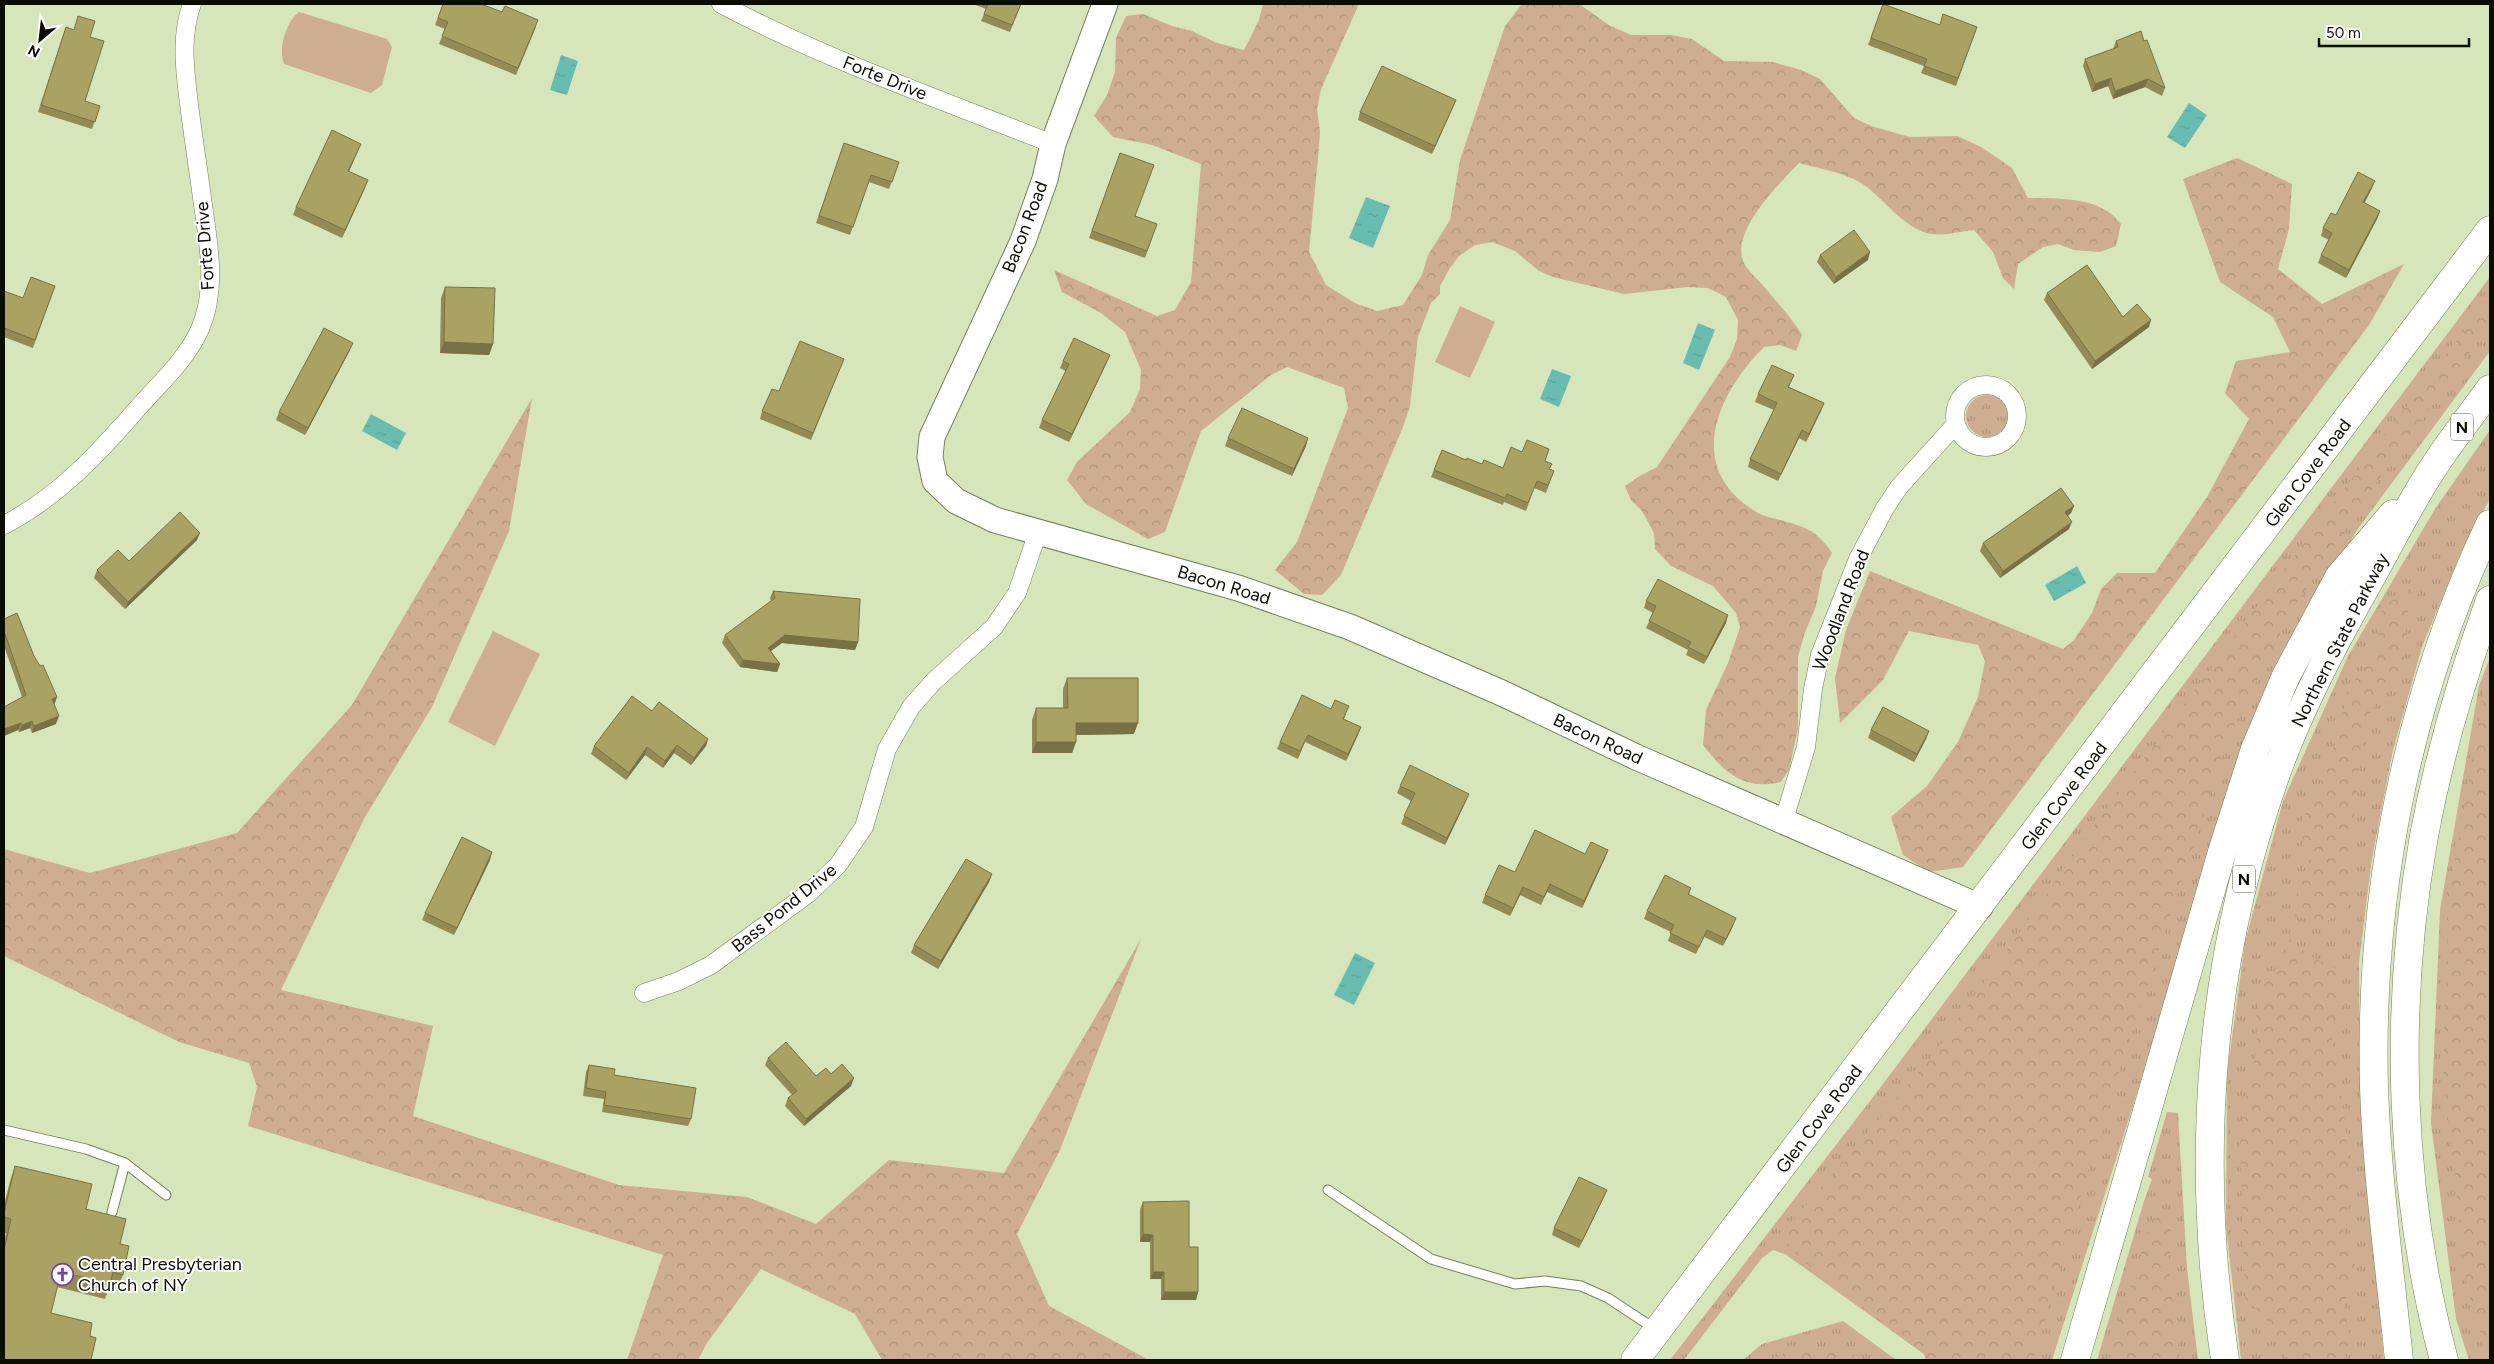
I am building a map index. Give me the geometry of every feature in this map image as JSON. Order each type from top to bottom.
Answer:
[{"type":"main road","name":"Glen Cove Road","points":[[1635,1360],[1980,907],[2490,230]]},
{"type":"main road","name":"Northern State Parkway","points":[[2225,1360],[2213,1259],[2208,1150],[2219,1005],[2239,896],[2282,760],[2312,690],[2362,593],[2434,465],[2490,389]]},
{"type":"main road","points":[[2075,1360],[2222,852],[2255,749],[2286,676],[2339,577],[2434,465]]},
{"type":"main road","points":[[2399,1360],[2374,1096],[2374,1022],[2382,906],[2394,822],[2414,728],[2456,603],[2490,524]]},
{"type":"main road","points":[[2444,1360],[2431,1306],[2415,1207],[2406,1099],[2407,996],[2415,898],[2424,836],[2446,736],[2490,600]]},
{"type":"street","name":"Forte Drive","points":[[4,525],[47,498],[95,458],[181,359],[199,331],[207,310],[210,285],[207,237],[184,66],[185,21],[192,4]]},
{"type":"street","name":"Forte Drive","points":[[721,4],[780,36],[1053,144]]},
{"type":"street","name":"Bacon Road","points":[[1105,4],[1053,144],[1045,179],[1022,241],[932,437],[930,457],[935,481],[956,501],[995,520],[1238,588],[1350,627],[1504,694],[1636,757],[1783,823],[1980,907]]},
{"type":"street","name":"Woodland Road","points":[[1783,823],[1806,747],[1813,688],[1820,655],[1858,560],[1885,508],[1899,486],[1956,424]]},
{"type":"street","name":"Bass Pond Drive","points":[[644,992],[679,981],[711,965],[809,893],[838,865],[864,827],[887,749],[911,707],[934,682],[994,628],[1017,592],[1038,532]]},
{"type":"lane","points":[[4,1130],[86,1149],[124,1163],[166,1195]]},
{"type":"lane","points":[[112,1212],[124,1163]]},
{"type":"lane","points":[[1328,1190],[1431,1259],[1515,1284],[1545,1281],[1581,1286],[1608,1298],[1657,1330]]},
{"type":"green space","points":[[1263,4],[1359,4],[1321,89],[1317,109],[1320,132],[1309,252],[1326,285],[1355,303],[1377,311],[1403,305],[1422,275],[1428,255],[1450,220],[1460,160],[1505,26],[1522,4],[1579,4],[1609,25],[1631,35],[1671,35],[1692,39],[1724,61],[1773,62],[1801,70],[1820,79],[1854,118],[1871,126],[1910,137],[1957,136],[1981,147],[2012,168],[2028,198],[2067,199],[2091,204],[2102,208],[2121,224],[2116,246],[2100,252],[2074,250],[2058,244],[2043,247],[2018,264],[2014,289],[2003,278],[1993,252],[1974,230],[1942,234],[1923,232],[1905,222],[1860,182],[1843,175],[1799,163],[1758,210],[1743,238],[1741,251],[1744,263],[1802,335],[1796,351],[1780,345],[1764,347],[1747,366],[1732,388],[1721,410],[1715,432],[1714,454],[1721,476],[1735,496],[1760,514],[1794,524],[1814,533],[1832,553],[1823,571],[1816,606],[1804,635],[1798,657],[1798,728],[1789,770],[1781,782],[1756,784],[1746,782],[1719,764],[1703,745],[1706,710],[1728,663],[1740,627],[1736,613],[1713,586],[1671,566],[1655,549],[1654,533],[1642,511],[1631,500],[1625,486],[1657,467],[1730,357],[1737,339],[1738,320],[1726,297],[1708,288],[1688,287],[1624,294],[1553,277],[1539,271],[1515,251],[1492,242],[1475,245],[1459,256],[1440,286],[1440,294],[1431,303],[1418,337],[1410,406],[1403,427],[1341,575],[1322,595],[1304,594],[1275,570],[1297,542],[1348,408],[1344,388],[1287,367],[1271,375],[1201,431],[1165,532],[1148,539],[1086,504],[1067,480],[1077,462],[1130,412],[1140,389],[1141,370],[1125,332],[1101,313],[1062,292],[1054,270],[1157,316],[1175,310],[1191,282],[1201,164],[1152,145],[1113,137],[1094,116],[1107,95],[1115,72],[1116,38],[1126,16],[1143,14],[1172,26],[1192,31],[1217,43],[1244,50],[1259,20]]},
{"type":"green space","points":[[299,12],[387,39],[392,47],[382,85],[371,93],[284,64],[282,51],[284,36],[290,22]]},
{"type":"green space","points":[[2237,158],[2292,184],[2289,229],[2278,269],[2322,304],[2404,264],[2369,325],[1963,867],[1929,872],[1903,855],[1891,817],[1927,786],[1958,742],[1978,697],[1985,661],[1978,645],[1909,631],[1883,680],[1840,723],[1835,678],[1846,630],[1870,571],[2063,649],[2074,640],[2092,613],[2101,589],[2117,573],[2155,573],[2207,497],[2249,419],[2225,393],[2236,361],[2290,352],[2273,317],[2220,282],[2183,179]]},
{"type":"green space","points":[[2490,277],[2490,351],[2357,530],[2305,620],[2196,897],[2132,1109],[2052,1360],[1926,1360],[1924,1354],[1785,1254],[1773,1250],[1762,1258],[1684,1360],[1670,1360],[1880,1088]]},
{"type":"green space","points":[[2490,297],[2490,324],[2381,476],[2292,610],[2230,735],[2103,1120],[2033,1360],[1929,1360],[1924,1354],[1802,1260],[1787,1243],[1788,1226],[1932,1057],[2097,822],[2376,446]]},
{"type":"green space","points":[[1460,306],[1495,322],[1470,378],[1435,362]]},
{"type":"green space","points":[[1987,395],[2002,401],[2008,416],[2002,431],[1987,437],[1972,431],[1966,416],[1972,401]]},
{"type":"green space","points":[[532,398],[509,531],[432,707],[365,817],[281,990],[433,1026],[413,1116],[619,1185],[747,1197],[816,1224],[889,1160],[1004,1173],[1141,939],[1060,1150],[1017,1234],[1049,1306],[1149,1360],[882,1360],[855,1314],[761,1269],[707,1343],[698,1360],[627,1360],[663,1255],[248,1126],[257,1087],[249,1063],[179,1042],[4,956],[4,849],[90,873],[237,833],[352,705]]},
{"type":"green space","points":[[2490,430],[2490,499],[2462,550],[2422,647],[2393,750],[2372,858],[2359,962],[2360,1091],[2384,1360],[2241,1360],[2226,1225],[2227,1075],[2245,942],[2283,801],[2348,656],[2435,509]]},
{"type":"green space","points":[[2418,583],[2420,589],[2407,614],[2404,674],[2382,695],[2364,723],[2352,840],[2349,906],[2323,924],[2295,916],[2298,885],[2310,859],[2302,843],[2303,819],[2318,790],[2331,755],[2342,720],[2348,687],[2366,667],[2378,640],[2382,607]]},
{"type":"green space","points":[[493,631],[540,654],[495,746],[448,722]]},
{"type":"green space","points":[[2490,657],[2490,1360],[2469,1360],[2456,1319],[2431,1123],[2440,910],[2479,686]]},
{"type":"green space","points":[[2490,673],[2490,1360],[2488,1360],[2466,1282],[2443,1071],[2449,895],[2485,685]]},
{"type":"green space","points":[[2288,938],[2312,957],[2338,970],[2332,1042],[2344,1111],[2351,1188],[2343,1230],[2356,1267],[2344,1303],[2349,1336],[2345,1360],[2290,1360],[2284,1355],[2272,1323],[2245,1299],[2240,1140],[2244,1104],[2257,1050],[2256,1019],[2263,987],[2277,967]]},
{"type":"green space","points":[[2167,1112],[2178,1113],[2187,1268],[2198,1360],[2097,1360],[2152,1179],[2148,1177]]},
{"type":"green space","points":[[2159,1213],[2169,1221],[2172,1235],[2168,1265],[2180,1360],[2107,1360],[2152,1218]]},
{"type":"green space","points":[[1843,1321],[1896,1360],[1743,1360],[1762,1344]]},
{"type":"green space","points":[[1805,1347],[1843,1352],[1869,1360],[1766,1360]]},
{"type":"water","points":[[561,55],[578,61],[567,95],[550,90]]},
{"type":"water","points":[[2189,103],[2207,115],[2185,148],[2167,137]]},
{"type":"water","points":[[1366,197],[1390,206],[1373,248],[1349,238]]},
{"type":"water","points":[[1698,323],[1715,330],[1699,370],[1683,363]]},
{"type":"water","points":[[1552,369],[1571,376],[1559,407],[1540,399]]},
{"type":"water","points":[[371,414],[406,433],[397,450],[362,431]]},
{"type":"water","points":[[2077,566],[2086,583],[2054,601],[2045,585]]},
{"type":"water","points":[[1355,953],[1375,963],[1354,1005],[1334,995]]},
{"type":"building","points":[[443,4],[481,4],[502,12],[505,6],[538,20],[518,68],[442,36],[448,22],[438,18]]},
{"type":"building","points":[[988,4],[1021,4],[1012,25],[984,14]]},
{"type":"building","points":[[1883,4],[1940,25],[1943,14],[1977,27],[1958,78],[1924,66],[1927,59],[1871,38]]},
{"type":"building","points":[[78,16],[95,21],[90,37],[104,41],[85,101],[100,106],[95,122],[41,105],[66,27],[74,30]]},
{"type":"building","points":[[2141,31],[2144,41],[2147,40],[2165,88],[2148,79],[2115,91],[2111,78],[2095,84],[2085,59],[2118,47],[2116,41]]},
{"type":"building","points":[[1382,66],[1456,100],[1435,146],[1360,112]]},
{"type":"building","points":[[332,130],[361,144],[348,171],[368,180],[345,230],[296,207]]},
{"type":"building","points":[[844,143],[899,162],[892,182],[871,175],[853,227],[819,216]]},
{"type":"building","points":[[1120,153],[1154,165],[1135,216],[1157,224],[1147,251],[1092,231]]},
{"type":"building","points":[[2358,172],[2375,181],[2363,202],[2380,211],[2349,270],[2321,255],[2332,233],[2323,228],[2331,213],[2336,215]]},
{"type":"building","points":[[1854,230],[1870,252],[1836,277],[1820,255]]},
{"type":"building","points":[[2087,265],[2123,317],[2137,304],[2151,320],[2095,361],[2047,293]]},
{"type":"building","points":[[31,277],[55,286],[35,340],[4,328],[4,291],[23,298]]},
{"type":"building","points":[[445,287],[495,288],[493,344],[444,342]]},
{"type":"building","points":[[324,328],[353,343],[308,428],[279,412]]},
{"type":"building","points":[[1074,338],[1110,355],[1072,434],[1042,420],[1069,364],[1063,361]]},
{"type":"building","points":[[800,341],[844,359],[813,433],[762,411],[772,389],[779,391]]},
{"type":"building","points":[[1772,365],[1794,375],[1788,387],[1824,403],[1809,434],[1802,430],[1781,474],[1750,459],[1777,403],[1758,394]]},
{"type":"building","points":[[1242,408],[1308,438],[1294,469],[1228,438]]},
{"type":"building","points":[[1527,440],[1549,449],[1545,461],[1552,464],[1549,469],[1554,471],[1548,485],[1537,481],[1528,503],[1507,494],[1505,498],[1434,470],[1442,450],[1466,460],[1467,458],[1482,464],[1484,460],[1503,468],[1511,447],[1522,452]]},
{"type":"building","points":[[2061,488],[2074,506],[2065,512],[2072,522],[2003,571],[1983,543]]},
{"type":"building","points":[[180,512],[200,533],[128,602],[97,570],[118,550],[129,561]]},
{"type":"building","points":[[1658,579],[1728,615],[1707,657],[1688,647],[1691,642],[1649,621],[1656,606],[1646,601]]},
{"type":"building","points":[[773,591],[860,599],[858,642],[785,635],[768,648],[780,664],[743,660],[725,635],[775,598]]},
{"type":"building","points":[[17,613],[34,656],[40,666],[43,665],[57,697],[52,699],[59,716],[34,726],[32,721],[4,729],[4,707],[26,695],[4,631],[4,619]]},
{"type":"building","points":[[1067,678],[1138,678],[1138,723],[1076,723],[1076,742],[1036,742],[1036,708],[1068,708]]},
{"type":"building","points":[[1302,695],[1331,709],[1335,700],[1349,706],[1343,719],[1361,727],[1348,754],[1308,735],[1300,751],[1280,742]]},
{"type":"building","points":[[632,696],[652,711],[659,702],[708,739],[694,758],[677,745],[665,761],[647,747],[629,773],[594,746]]},
{"type":"building","points":[[1883,707],[1929,731],[1917,754],[1871,730]]},
{"type":"building","points":[[1410,765],[1469,794],[1447,838],[1404,816],[1415,793],[1400,786]]},
{"type":"building","points":[[1535,830],[1585,854],[1591,842],[1608,850],[1584,901],[1550,884],[1544,897],[1523,887],[1513,908],[1485,895],[1499,865],[1515,872]]},
{"type":"building","points":[[462,837],[492,852],[457,928],[425,913]]},
{"type":"building","points":[[966,859],[992,874],[941,961],[914,945]]},
{"type":"building","points":[[1665,875],[1691,888],[1688,894],[1736,918],[1726,939],[1707,930],[1699,947],[1670,933],[1674,925],[1647,911]]},
{"type":"building","points":[[786,1042],[816,1076],[826,1068],[831,1074],[842,1064],[854,1078],[806,1119],[788,1098],[797,1091],[768,1058]]},
{"type":"building","points":[[589,1065],[615,1069],[614,1075],[696,1088],[691,1119],[604,1105],[606,1092],[586,1088]]},
{"type":"building","name":"Central Presbyterian Church of NY","points":[[15,1166],[92,1184],[86,1209],[126,1219],[120,1244],[129,1246],[123,1275],[113,1272],[110,1284],[61,1272],[51,1313],[92,1323],[90,1336],[96,1338],[91,1360],[4,1360],[4,1250],[11,1219],[4,1217],[4,1213]]},
{"type":"building","points":[[1579,1177],[1607,1190],[1582,1241],[1554,1228]]},
{"type":"building","points":[[1189,1201],[1189,1247],[1198,1247],[1198,1292],[1164,1292],[1164,1272],[1153,1272],[1153,1235],[1143,1234],[1143,1202]]},
{"type":"place","name":"Central Presbyterian Church of NY","points":[[62,1274]]}]
